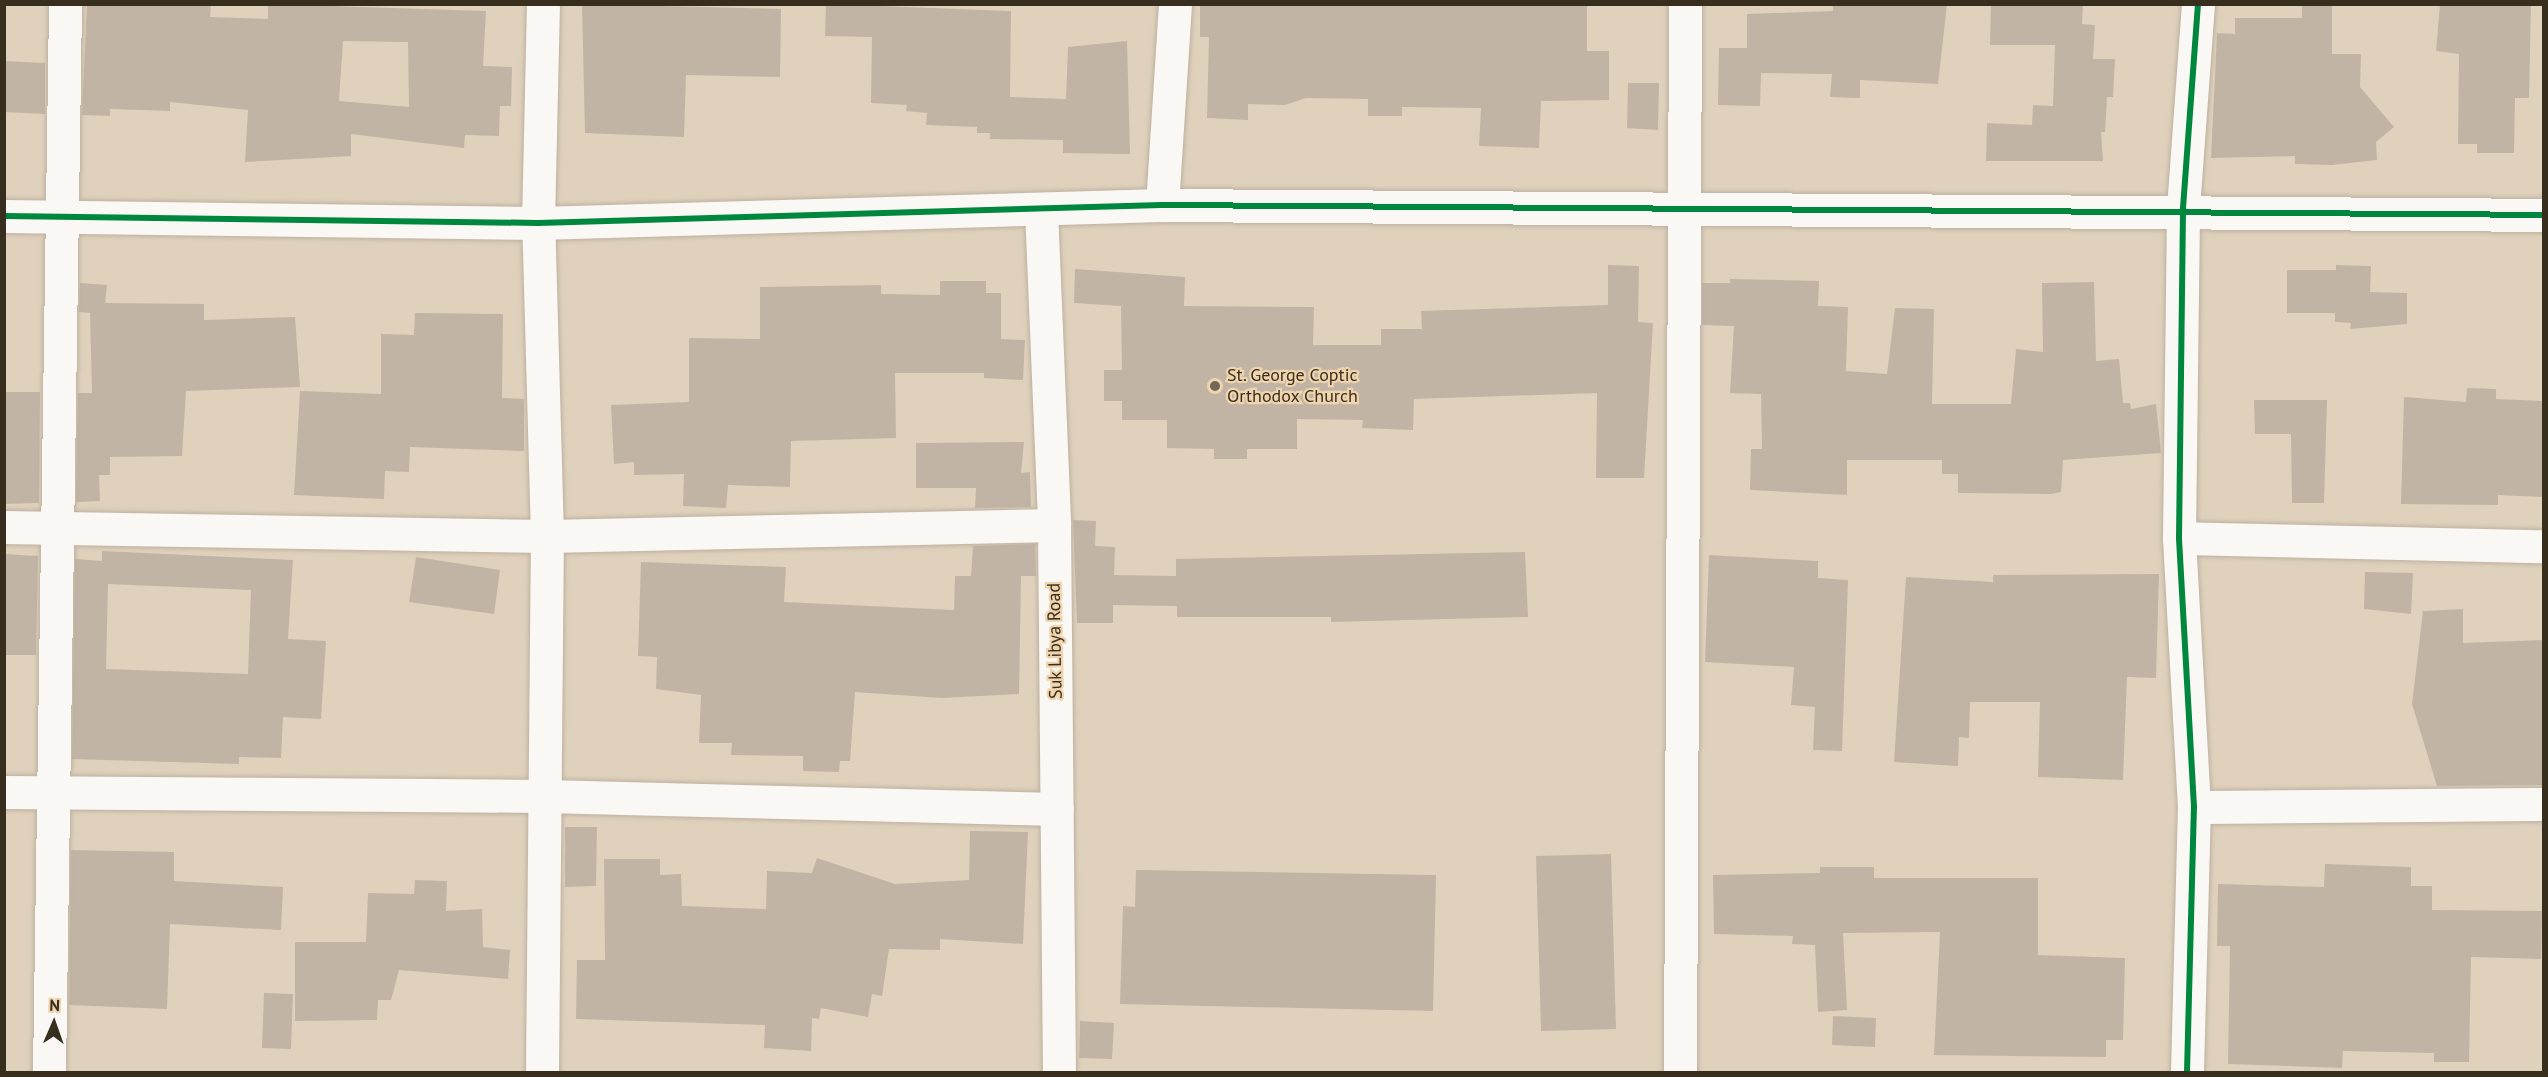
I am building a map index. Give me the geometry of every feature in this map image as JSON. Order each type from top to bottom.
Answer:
[{"type":"street","points":[[49,1072],[65,4]]},
{"type":"street","points":[[542,1072],[547,536],[538,223],[543,4]]},
{"type":"street","points":[[1162,205],[1174,4]]},
{"type":"street","points":[[1680,1072],[1685,4]]},
{"type":"street","points":[[2187,1072],[2194,807],[2180,538],[2183,208],[2198,4]]},
{"type":"street","points":[[4,216],[538,223],[1162,205],[2183,208],[2544,215]]},
{"type":"street","name":"Suk Libya Road","points":[[1041,210],[1054,525],[1059,1072]]},
{"type":"street","points":[[4,527],[58,530],[547,536],[1054,525]]},
{"type":"street","points":[[2180,538],[2544,546]]},
{"type":"street","points":[[4,792],[544,796],[1057,809]]},
{"type":"street","points":[[2194,807],[2544,804]]},
{"type":"building","points":[[87,4],[211,4],[210,17],[268,19],[268,4],[486,11],[483,66],[512,67],[511,106],[500,106],[499,136],[465,135],[464,148],[351,134],[351,156],[245,162],[248,110],[170,102],[170,111],[110,109],[110,116],[82,115]],"holes":[[[343,41],[408,42],[409,107],[339,101]]]},
{"type":"building","points":[[582,4],[781,9],[780,77],[686,75],[684,137],[585,133]]},
{"type":"building","points":[[826,4],[1011,11],[1010,97],[1066,99],[1068,47],[1127,41],[1130,154],[1063,153],[1063,140],[990,139],[990,133],[977,133],[977,127],[926,125],[927,113],[906,111],[907,105],[871,103],[872,37],[825,36]]},
{"type":"building","points":[[1200,4],[1587,4],[1587,51],[1609,51],[1609,100],[1541,101],[1539,148],[1479,146],[1481,108],[1402,107],[1402,116],[1368,116],[1368,99],[1306,98],[1285,105],[1248,104],[1248,120],[1207,118],[1209,37],[1200,37]]},
{"type":"building","points":[[1833,4],[1947,4],[1938,84],[1860,80],[1860,98],[1830,97],[1832,74],[1761,73],[1760,106],[1718,105],[1719,48],[1747,48],[1747,14],[1833,11]]},
{"type":"building","points":[[1991,4],[2083,4],[2082,24],[2095,25],[2093,59],[2115,59],[2113,97],[2107,97],[2105,132],[2101,132],[2103,161],[1986,161],[1987,123],[2032,125],[2033,105],[2053,106],[2055,45],[1990,45]]},
{"type":"building","points":[[2302,4],[2332,4],[2332,54],[2361,54],[2360,87],[2394,127],[2376,142],[2377,160],[2332,165],[2295,164],[2295,156],[2211,158],[2217,33],[2235,34],[2235,18],[2302,18]]},
{"type":"building","points":[[2440,4],[2531,4],[2529,98],[2515,98],[2514,153],[2477,153],[2477,144],[2458,144],[2459,54],[2436,51]]},
{"type":"building","points":[[4,61],[45,63],[45,114],[4,112]]},
{"type":"building","points":[[1628,83],[1659,83],[1658,130],[1627,128]]},
{"type":"building","points":[[1608,265],[1639,266],[1638,322],[1653,323],[1644,478],[1596,478],[1597,393],[1414,399],[1413,430],[1362,428],[1363,420],[1297,419],[1297,449],[1247,449],[1247,459],[1214,459],[1214,449],[1167,448],[1167,420],[1122,420],[1122,401],[1104,401],[1104,370],[1122,370],[1121,306],[1074,303],[1075,269],[1185,277],[1184,306],[1314,307],[1313,345],[1381,345],[1381,329],[1422,329],[1421,311],[1608,305]]},
{"type":"building","points":[[2336,265],[2371,266],[2370,292],[2407,293],[2407,324],[2350,329],[2351,323],[2335,322],[2335,313],[2287,313],[2287,270],[2336,270]]},
{"type":"building","points":[[1730,279],[1819,281],[1818,306],[1848,307],[1846,371],[1887,374],[1895,308],[1934,309],[1932,404],[2011,404],[2016,349],[2043,352],[2042,283],[2094,282],[2096,361],[2119,359],[2123,403],[2130,403],[2131,409],[2156,404],[2161,453],[2063,460],[2061,492],[2051,494],[1958,493],[1958,474],[1942,474],[1942,460],[1847,460],[1847,495],[1750,490],[1751,449],[1762,449],[1761,394],[1730,393],[1734,326],[1702,325],[1702,283],[1730,283]]},
{"type":"building","points":[[940,281],[986,281],[986,293],[1001,293],[1001,339],[1025,340],[1023,380],[984,378],[984,373],[895,373],[896,438],[791,441],[790,487],[728,485],[726,508],[683,506],[684,474],[634,475],[634,462],[614,464],[611,405],[689,402],[689,338],[760,339],[760,287],[881,285],[881,294],[940,295]]},
{"type":"building","points":[[80,283],[107,285],[105,303],[204,304],[204,320],[295,317],[300,387],[186,391],[182,456],[110,457],[110,475],[99,475],[100,501],[76,502],[78,393],[92,393],[90,313],[79,312]]},
{"type":"building","points":[[415,313],[503,314],[502,398],[524,399],[524,451],[410,447],[409,472],[385,471],[384,499],[294,495],[300,391],[381,394],[381,334],[414,335]]},
{"type":"building","points":[[2467,388],[2496,389],[2496,399],[2544,401],[2544,497],[2498,495],[2498,505],[2401,504],[2404,397],[2466,402]]},
{"type":"building","points":[[4,392],[40,392],[39,503],[4,504]]},
{"type":"building","points":[[2254,400],[2327,400],[2324,503],[2292,503],[2291,434],[2255,434]]},
{"type":"building","points":[[1024,442],[1021,473],[1030,472],[1031,507],[975,508],[976,488],[916,488],[916,443]]},
{"type":"building","points":[[1073,520],[1096,521],[1095,546],[1115,547],[1114,575],[1176,576],[1176,559],[1525,552],[1528,617],[1331,622],[1331,617],[1177,617],[1177,606],[1113,605],[1113,623],[1077,623]]},
{"type":"building","points":[[1035,544],[1036,576],[1021,576],[1019,694],[942,698],[855,692],[850,761],[840,761],[839,772],[803,771],[803,756],[731,755],[732,743],[699,743],[701,695],[656,689],[657,657],[638,656],[641,562],[786,567],[784,602],[954,610],[955,576],[971,576],[973,546]]},
{"type":"building","points":[[102,551],[293,560],[288,639],[326,641],[321,719],[283,717],[281,758],[239,757],[239,764],[72,759],[75,559],[102,561]],"holes":[[[108,584],[251,590],[248,674],[106,669]]]},
{"type":"building","points":[[4,554],[38,556],[36,655],[4,655]]},
{"type":"building","points":[[1709,555],[1818,561],[1818,578],[1848,580],[1842,751],[1813,750],[1815,707],[1791,705],[1794,667],[1705,662]]},
{"type":"building","points":[[416,557],[500,570],[494,614],[409,602]]},
{"type":"building","points":[[2365,572],[2413,573],[2411,614],[2364,609]]},
{"type":"building","points":[[2159,574],[2156,678],[2127,677],[2123,780],[2038,777],[2040,702],[1970,702],[1969,738],[1959,737],[1958,766],[1894,762],[1906,577],[1993,582],[1993,575]]},
{"type":"building","points":[[2463,609],[2463,643],[2544,640],[2544,785],[2437,786],[2412,704],[2423,611]]},
{"type":"building","points":[[565,827],[597,827],[596,886],[565,887]]},
{"type":"building","points":[[970,831],[1028,832],[1023,944],[940,939],[940,950],[889,949],[882,996],[872,994],[868,1017],[821,1008],[819,1019],[812,1018],[811,1051],[764,1048],[765,1025],[576,1019],[577,960],[605,960],[604,859],[660,859],[660,875],[681,874],[682,906],[766,909],[767,871],[812,873],[817,858],[895,884],[969,880]]},
{"type":"building","points":[[71,850],[174,852],[174,881],[283,887],[281,930],[170,924],[167,1009],[69,1005]]},
{"type":"building","points":[[1611,854],[1616,1029],[1541,1031],[1536,856]]},
{"type":"building","points":[[2325,864],[2411,867],[2411,886],[2432,886],[2432,910],[2542,911],[2541,959],[2471,957],[2469,1062],[2434,1062],[2434,1053],[2343,1051],[2342,1068],[2228,1064],[2230,946],[2217,946],[2218,884],[2324,887]]},
{"type":"building","points":[[1820,867],[1874,867],[1874,878],[2038,878],[2038,955],[2125,958],[2123,1040],[2106,1040],[2106,1057],[1934,1055],[1940,932],[1843,933],[1847,1010],[1818,1012],[1815,945],[1792,944],[1793,936],[1714,934],[1713,875],[1820,873]]},
{"type":"building","points":[[1136,870],[1436,875],[1433,1011],[1120,1004],[1123,906],[1135,907]]},
{"type":"building","points":[[415,880],[447,881],[446,911],[482,909],[483,947],[510,950],[508,979],[399,970],[391,1000],[378,1000],[377,1020],[295,1021],[295,942],[366,942],[368,893],[414,894]]},
{"type":"building","points":[[264,993],[293,994],[291,1049],[262,1048]]},
{"type":"building","points":[[1833,1016],[1876,1018],[1875,1047],[1832,1045]]},
{"type":"building","points":[[1080,1021],[1114,1023],[1112,1059],[1079,1058]]},
{"type":"cycle path","points":[[2187,1072],[2194,807],[2179,538],[2183,208],[2198,4]]},
{"type":"cycle path","points":[[4,216],[538,223],[1162,205],[2544,215]]},
{"type":"place","name":"St. George Coptic Orthodox Church","points":[[1215,386]]}]
